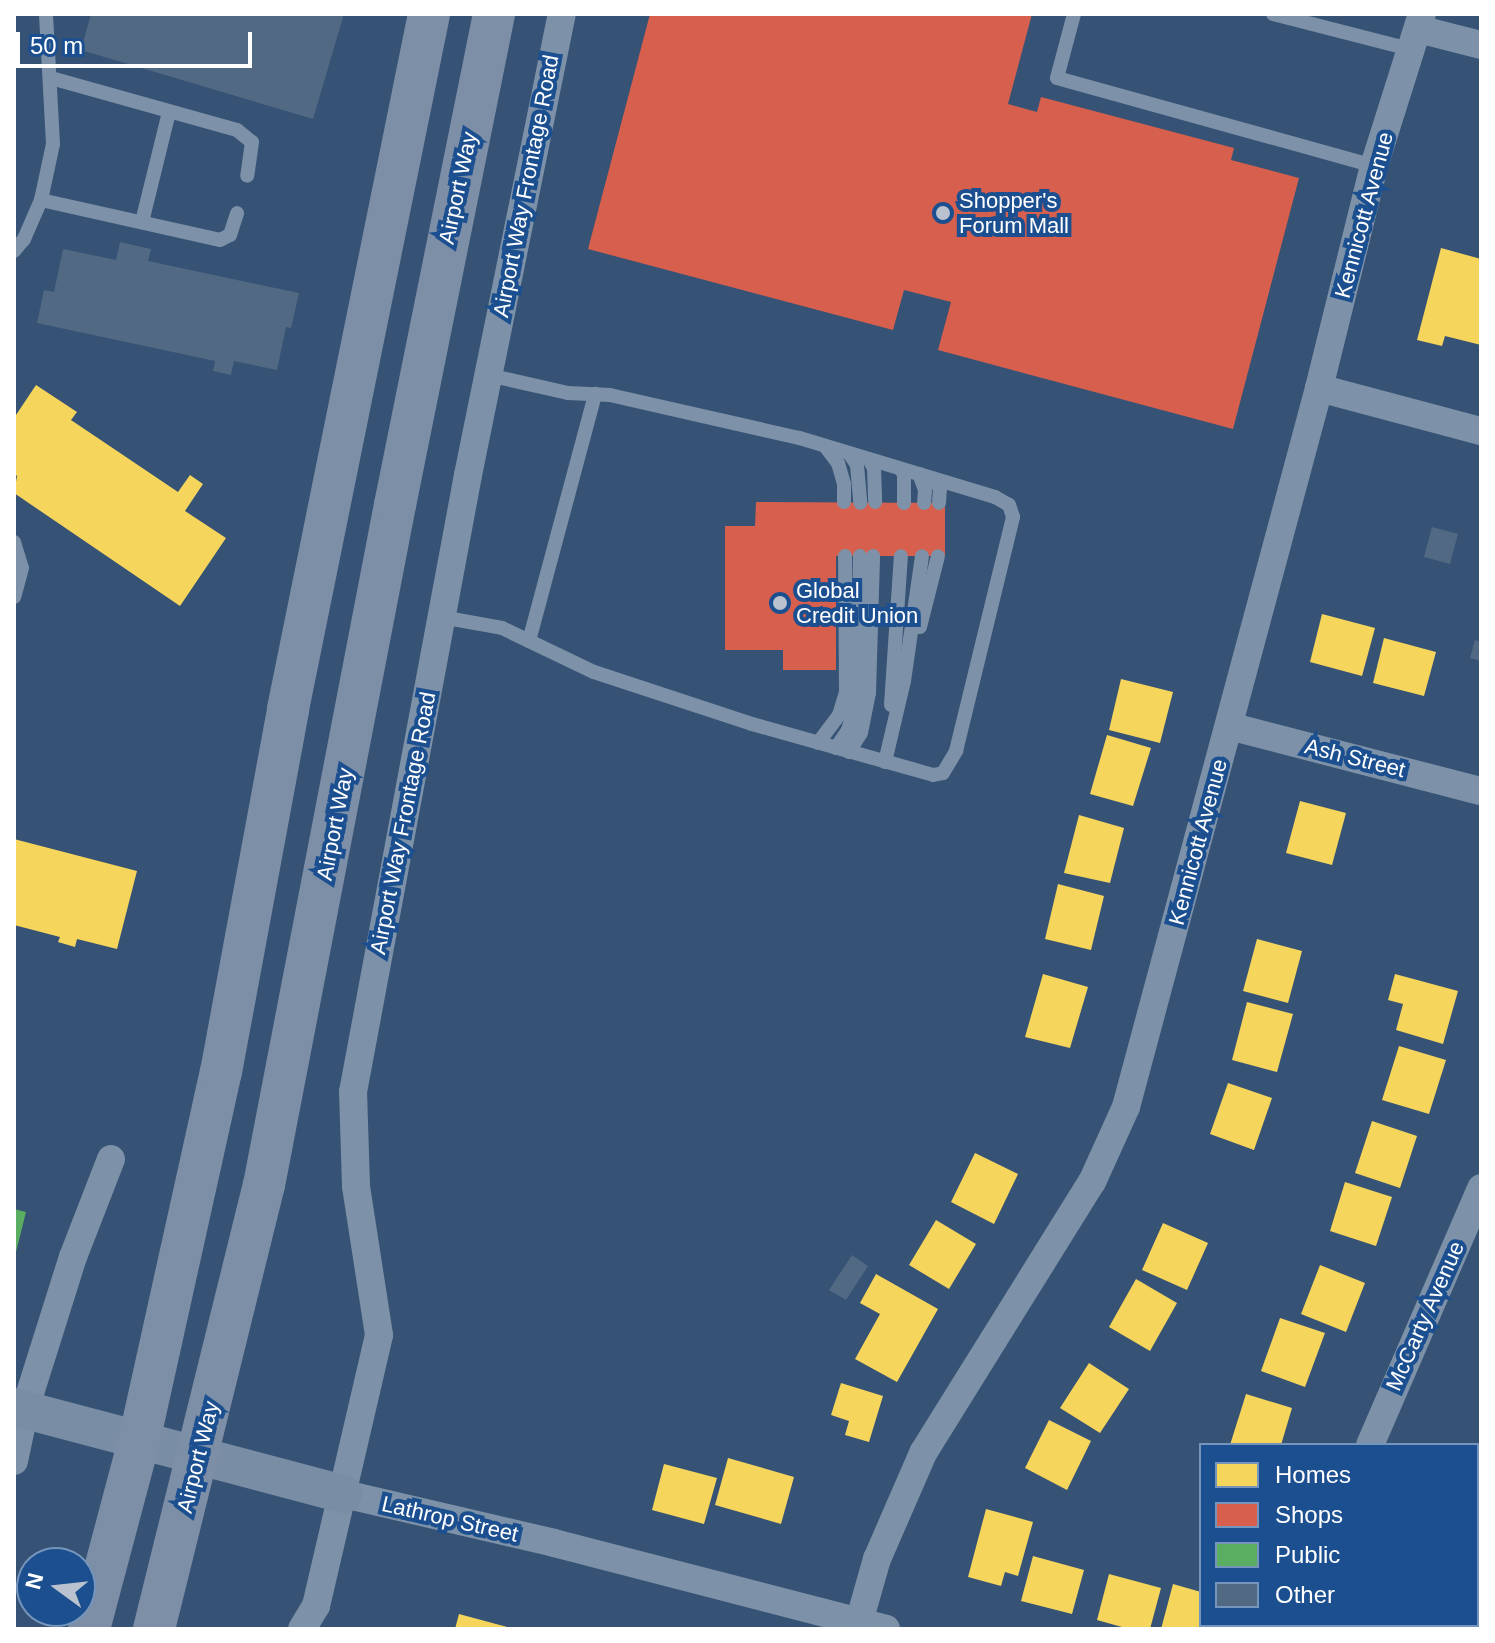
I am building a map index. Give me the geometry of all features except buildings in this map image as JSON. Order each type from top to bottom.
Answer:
[{"type":"main road","points":[[89,1629],[139,1441],[221,1072],[291,693],[429,14]]},
{"type":"main road","name":"Airport Way","points":[[154,1629],[264,1185],[398,489],[494,14]]},
{"type":"street","name":"Airport Way Frontage Road","points":[[302,1629],[316,1606],[379,1335],[356,1186],[353,1092],[441,617],[562,14]]},
{"type":"street","name":"Kennicott Avenue","points":[[873,1626],[877,1559],[923,1453],[1092,1182],[1126,1107],[1319,388],[1374,166],[1418,31]]},
{"type":"street","points":[[1418,31],[1481,45]]},
{"type":"street","points":[[1319,388],[1481,431]]},
{"type":"street","name":"Ash Street","points":[[1229,726],[1481,791]]},
{"type":"street","points":[[14,1461],[19,1408],[111,1159]]},
{"type":"street","name":"McCarty Avenue","points":[[1371,1443],[1481,1188]]},
{"type":"street","name":"Lathrop Street","points":[[19,1408],[199,1457],[554,1543],[873,1626]]},
{"type":"lane","points":[[14,251],[24,239],[41,200],[53,144],[46,14]]},
{"type":"lane","points":[[1074,14],[1057,78],[1374,166]]},
{"type":"lane","points":[[1273,14],[1418,31]]},
{"type":"lane","points":[[51,78],[237,130],[252,142],[247,176]]},
{"type":"lane","points":[[142,222],[169,112]]},
{"type":"lane","points":[[41,200],[220,240],[230,235],[237,213]]},
{"type":"lane","points":[[441,617],[502,628],[605,676],[818,743],[933,775],[943,773],[956,751],[1013,517],[1009,505],[995,497],[825,446],[595,394],[568,393],[488,375]]},
{"type":"lane","points":[[529,641],[595,394]]},
{"type":"lane","points":[[825,446],[838,463],[844,484],[844,502]]},
{"type":"lane","points":[[849,453],[857,465],[867,502],[874,468],[869,459]]},
{"type":"lane","points":[[901,469],[904,475],[904,503]]},
{"type":"lane","points":[[919,474],[925,490],[924,503]]},
{"type":"lane","points":[[934,479],[940,488],[939,503]]},
{"type":"lane","points":[[14,542],[22,568],[14,597]]},
{"type":"lane","points":[[818,743],[839,715],[846,692],[859,556],[858,698],[843,750]]},
{"type":"lane","points":[[880,761],[891,704],[901,556]]},
{"type":"lane","points":[[904,681],[922,556]]},
{"type":"lane","points":[[880,761],[938,556]]},
{"type":"place","name":"Shopper's Forum Mall","points":[[943,213]]},
{"type":"place","name":"Global Credit Union","points":[[780,603]]}]
